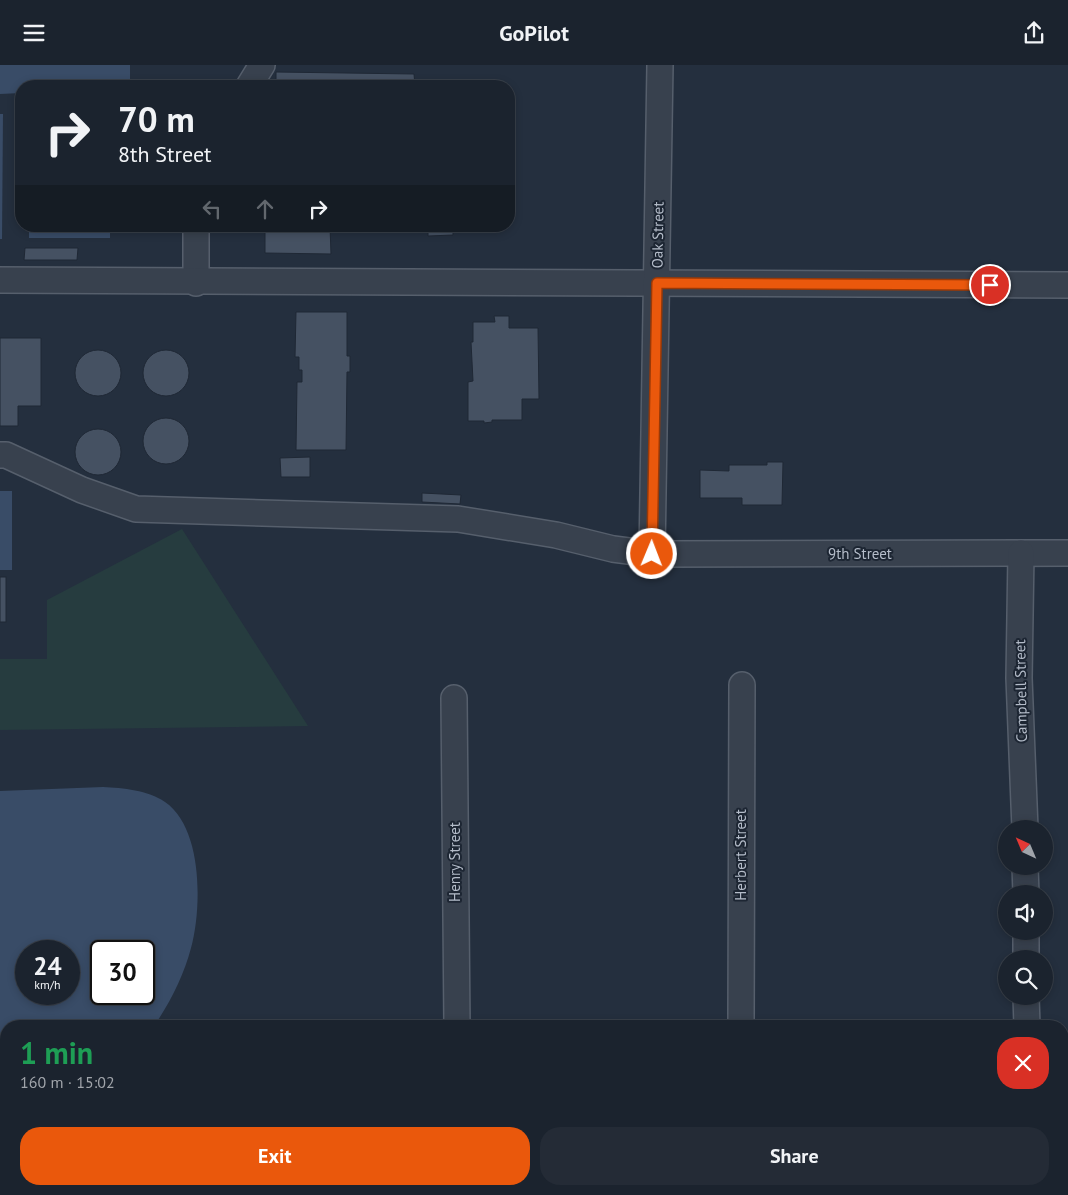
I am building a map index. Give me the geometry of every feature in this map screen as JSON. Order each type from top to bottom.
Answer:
[{"type":"street","points":[[253,80],[262,65]]},
{"type":"street","name":"Oak Street","points":[[652,554],[660,65]]},
{"type":"street","points":[[196,232],[196,283]]},
{"type":"street","points":[[0,280],[196,283],[1068,285]]},
{"type":"street","name":"9th Street","points":[[0,455],[6,455],[82,490],[136,509],[458,519],[556,535],[613,549],[652,554],[1068,553]]},
{"type":"street","name":"Campbell Street","points":[[1021,553],[1019,678],[1025,820]]},
{"type":"street","name":"Herbert Street","points":[[741,1020],[742,685]]},
{"type":"street","name":"Henry Street","points":[[454,698],[457,1020]]},
{"type":"street","points":[[1026,1005],[1026,1020]]},
{"type":"green space","points":[[182,529],[308,726],[0,730],[0,659],[47,659],[47,600]]},
{"type":"water","points":[[0,65],[130,65],[130,80],[15,80],[15,93],[0,94]]},
{"type":"water","points":[[0,114],[3,114],[2,239],[0,239]]},
{"type":"water","points":[[29,232],[110,232],[110,238],[29,238]]},
{"type":"water","points":[[0,491],[12,491],[12,570],[0,570]]},
{"type":"water","points":[[103,787],[135,790],[165,802],[177,814],[187,830],[193,849],[198,891],[197,912],[195,931],[185,968],[176,989],[158,1020],[0,1020],[0,791]]},
{"type":"building","points":[[276,72],[414,74],[414,80],[276,80]]},
{"type":"building","points":[[265,232],[330,232],[331,254],[265,253]]},
{"type":"building","points":[[428,232],[453,232],[453,235],[428,236]]},
{"type":"building","points":[[25,248],[78,248],[77,260],[24,260]]},
{"type":"building","points":[[296,312],[347,312],[347,356],[350,356],[350,372],[347,372],[346,450],[296,450],[297,382],[302,382],[302,370],[299,370],[299,357],[295,357]]},
{"type":"building","points":[[494,316],[509,316],[509,328],[538,328],[539,399],[522,399],[522,420],[492,420],[492,422],[484,423],[484,421],[468,421],[468,382],[473,381],[471,342],[473,342],[473,322],[495,322]]},
{"type":"building","points":[[0,338],[41,338],[41,406],[18,406],[18,426],[0,426]]},
{"type":"building","points":[[93,350],[103,350],[117,360],[121,373],[117,386],[111,392],[103,396],[93,396],[79,386],[75,378],[75,368],[85,354]]},
{"type":"building","points":[[161,350],[171,350],[185,360],[189,373],[185,386],[179,392],[171,396],[161,396],[147,386],[143,378],[143,368],[153,354]]},
{"type":"building","points":[[161,418],[171,418],[185,428],[189,441],[185,454],[179,460],[171,464],[161,464],[147,454],[143,446],[143,436],[153,422]]},
{"type":"building","points":[[93,429],[103,429],[117,439],[121,452],[117,465],[111,471],[103,475],[93,475],[79,465],[75,457],[75,447],[85,433]]},
{"type":"building","points":[[310,457],[310,477],[281,477],[280,458]]},
{"type":"building","points":[[767,462],[783,462],[782,505],[742,505],[742,498],[700,498],[700,470],[729,471],[729,465],[767,465]]},
{"type":"building","points":[[422,493],[461,495],[460,504],[422,502]]},
{"type":"building","points":[[0,577],[6,577],[6,622],[0,622]]},
{"type":"route","points":[[652,554],[657,283],[990,285]]}]
